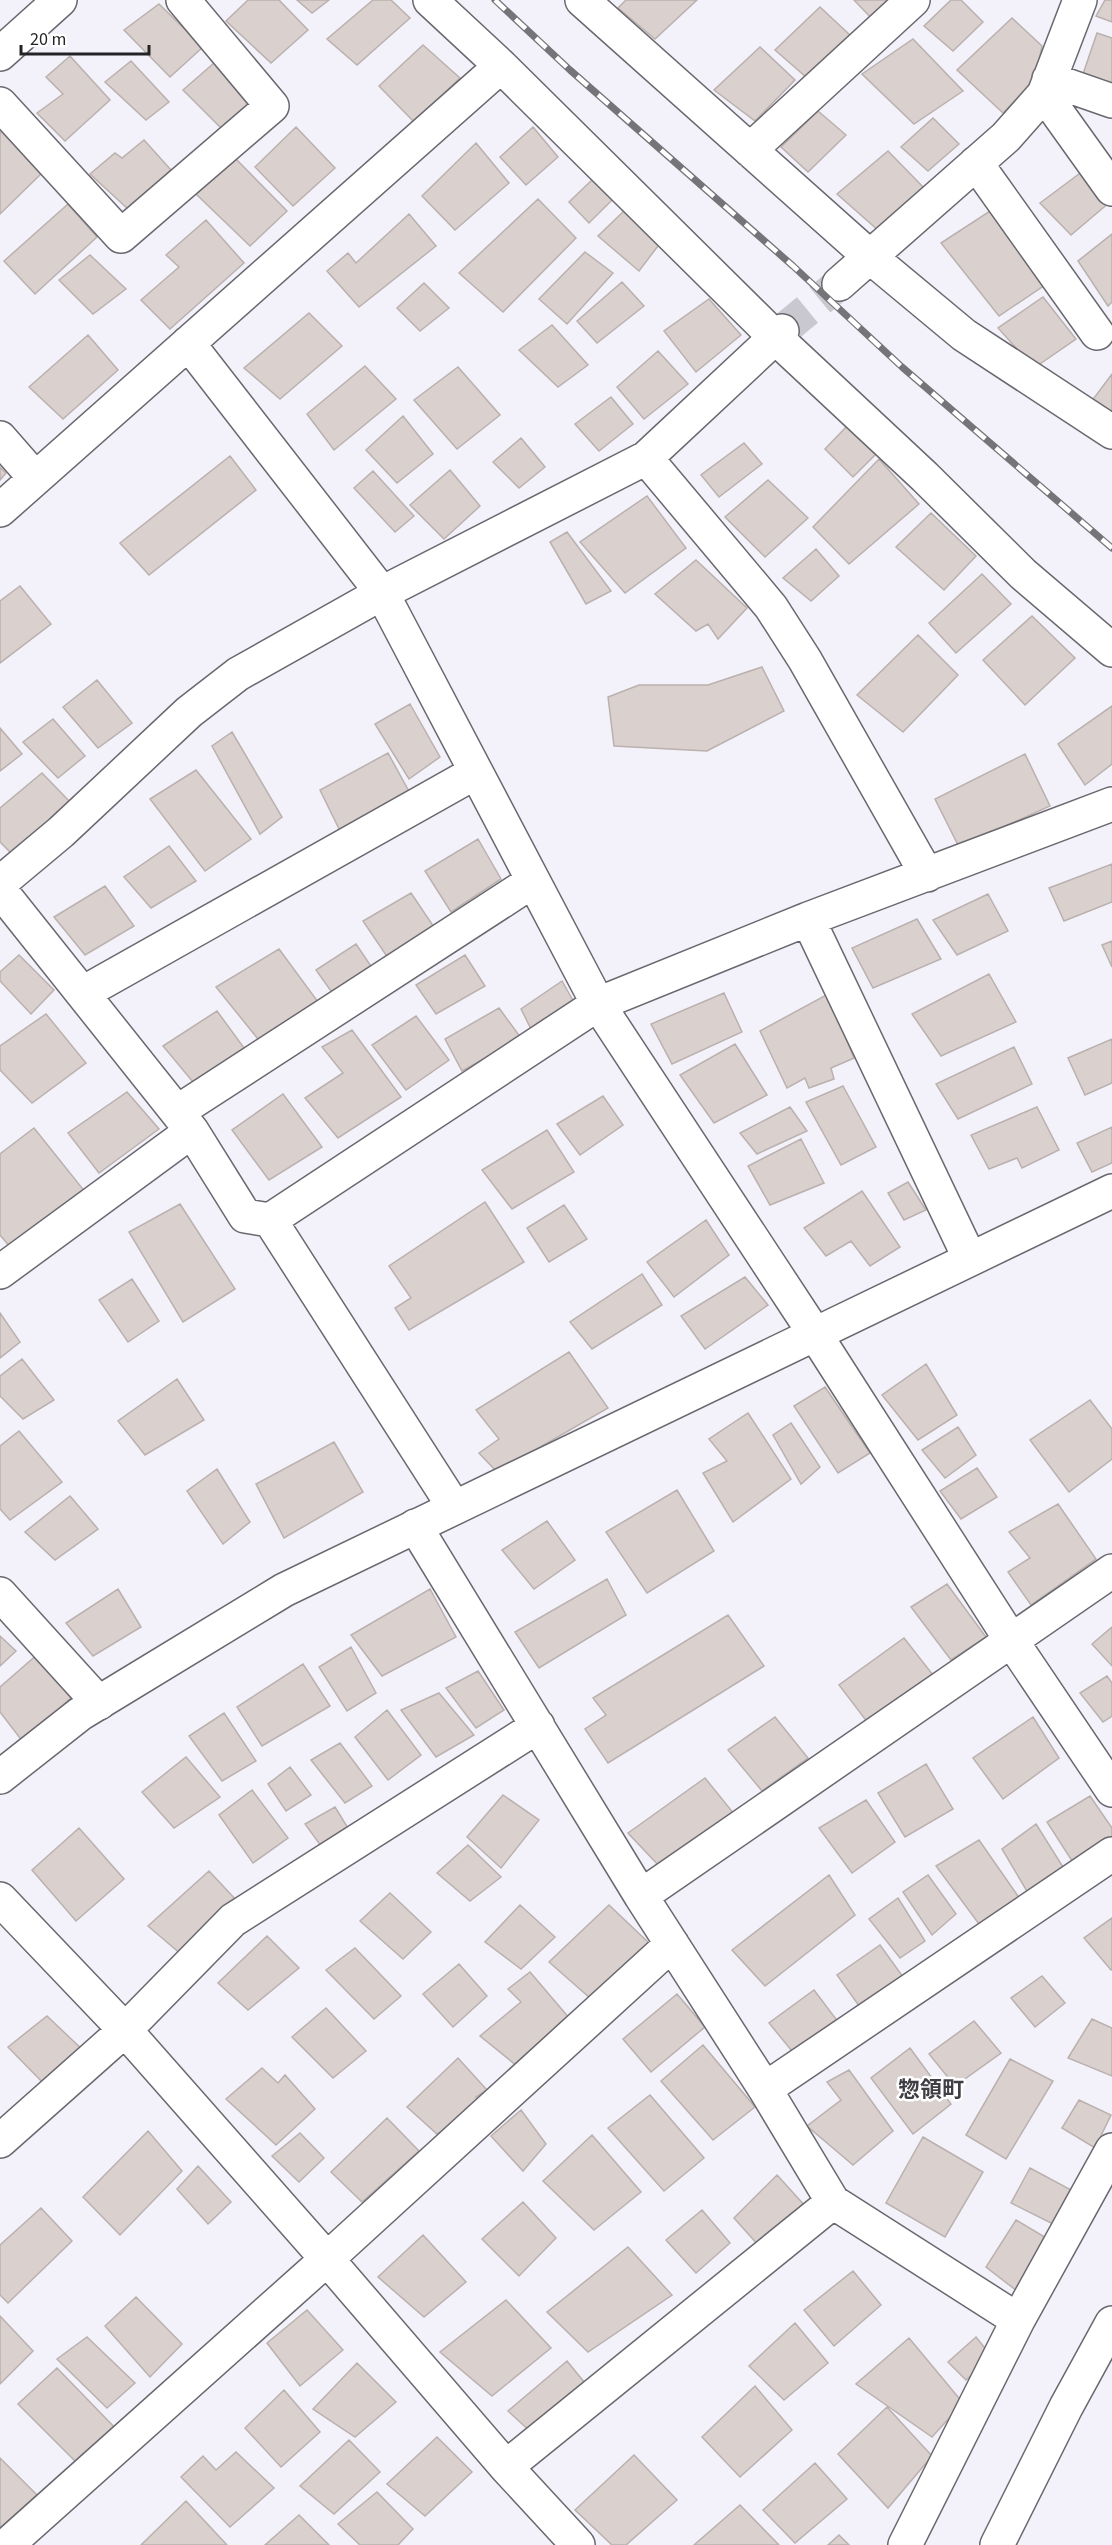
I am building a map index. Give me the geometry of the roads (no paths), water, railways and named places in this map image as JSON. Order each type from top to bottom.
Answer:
[{"type":"street","points":[[0,54],[60,0]]},
{"type":"street","points":[[0,104],[121,236],[272,106],[183,0]]},
{"type":"street","points":[[430,0],[501,66],[1023,573],[1112,650]]},
{"type":"street","points":[[582,0],[869,256],[964,335],[1112,432]]},
{"type":"street","points":[[750,150],[913,0]]},
{"type":"street","points":[[839,284],[1006,137],[1046,86],[1080,0]]},
{"type":"street","points":[[0,510],[501,66]]},
{"type":"street","points":[[1046,86],[1112,101]]},
{"type":"street","points":[[1046,86],[1112,189]]},
{"type":"street","points":[[976,163],[1097,333]]},
{"type":"street","points":[[0,883],[62,831],[189,712],[238,674],[382,593],[646,458],[778,334]]},
{"type":"street","points":[[188,342],[382,593],[598,1004],[815,1334],[1011,1640],[1112,1790]]},
{"type":"street","points":[[0,438],[35,478]]},
{"type":"street","points":[[646,458],[771,607],[805,660],[927,875]]},
{"type":"street","points":[[83,993],[476,772]]},
{"type":"street","points":[[0,890],[185,1122],[245,1216],[270,1220],[598,1004],[808,919],[1112,804]]},
{"type":"street","points":[[0,1272],[185,1122],[533,881]]},
{"type":"street","points":[[808,919],[970,1259]]},
{"type":"street","points":[[0,1777],[80,1714],[284,1590],[1112,1191]]},
{"type":"street","points":[[270,1220],[454,1507]]},
{"type":"street","points":[[416,1526],[641,1896],[765,2089],[833,2202],[1018,2319]]},
{"type":"street","points":[[641,1896],[1112,1571]]},
{"type":"street","points":[[0,1594],[99,1703]]},
{"type":"street","points":[[0,2141],[125,2030],[233,1920],[538,1726]]},
{"type":"street","points":[[765,2089],[1112,1854]]},
{"type":"street","points":[[0,1899],[125,2030],[506,2467],[578,2545]]},
{"type":"street","points":[[7,2545],[327,2259],[672,1944]]},
{"type":"street","points":[[905,2545],[1018,2319],[1112,2150]]},
{"type":"street","points":[[506,2467],[833,2202]]},
{"type":"street","points":[[997,2545],[1066,2407],[1112,2323]]},
{"type":"tunnel","points":[[782,331],[839,284]]},
{"type":"railway","points":[[495,0],[570,70],[793,266],[902,367],[1112,548]]},
{"type":"district","name":"惣領町","points":[[931,2090]]}]
